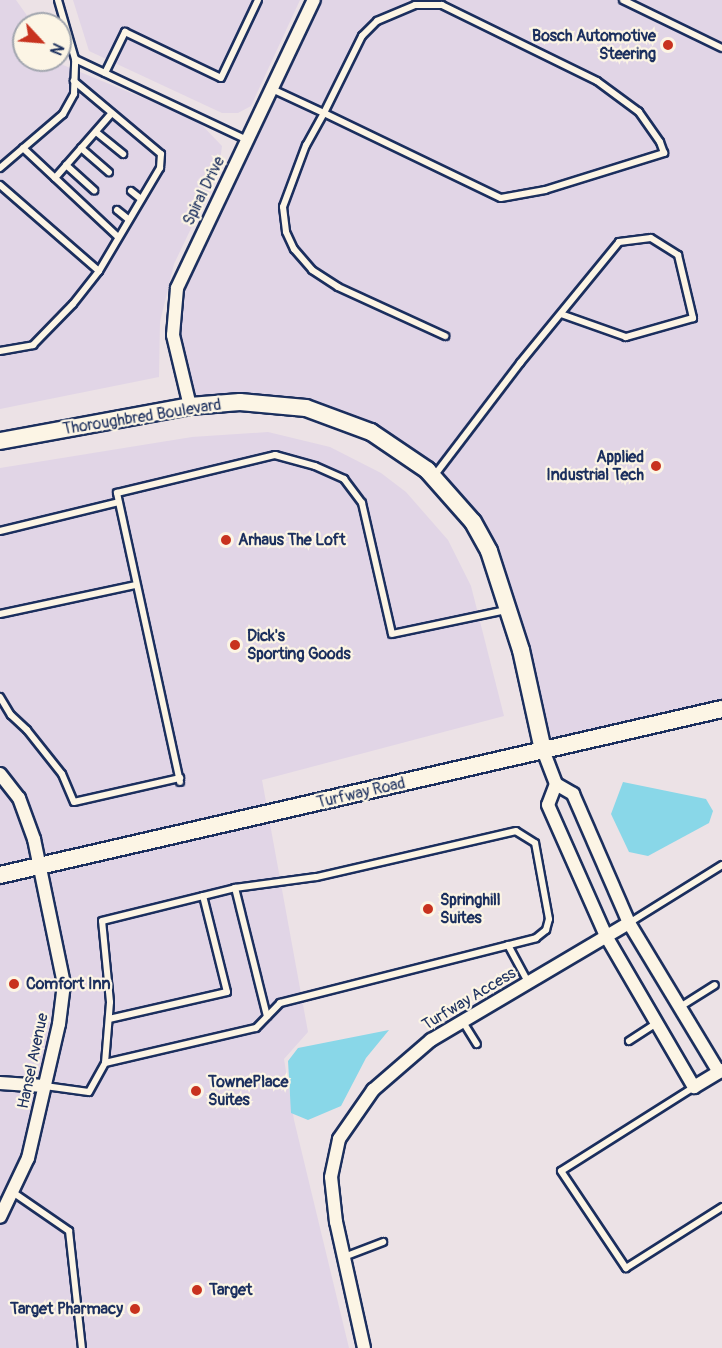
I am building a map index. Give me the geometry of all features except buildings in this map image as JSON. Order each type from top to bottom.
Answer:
[{"type":"main road","name":"Thoroughbred Boulevard","points":[[0,441],[190,406],[271,402],[314,411],[371,432],[434,477],[473,522],[500,576],[543,750]]},
{"type":"main road","name":"Turfway Road","points":[[0,876],[722,709]]},
{"type":"street","name":"Spiral Drive","points":[[190,406],[173,336],[177,288],[314,0]]},
{"type":"street","points":[[543,750],[555,784],[548,805],[606,936],[694,1087],[721,1071],[629,923],[573,794],[555,784]]},
{"type":"street","name":"Hansel Avenue","points":[[0,774],[26,814],[42,866],[64,984],[28,1158],[14,1193],[0,1217]]},
{"type":"street","name":"Turfway Access","points":[[364,1348],[344,1257],[331,1177],[339,1139],[374,1090],[431,1040],[629,923]]},
{"type":"street","points":[[0,1083],[44,1086]]},
{"type":"lane","points":[[0,168],[63,114],[74,94],[75,59],[58,0]]},
{"type":"lane","points":[[105,73],[125,32],[220,78],[258,0]]},
{"type":"lane","points":[[623,0],[722,48]]},
{"type":"lane","points":[[272,89],[324,113],[501,198],[545,190],[664,153],[639,112],[597,81],[442,5],[415,5],[377,21],[362,36],[324,113],[306,145],[283,207],[286,232],[294,249],[312,270],[338,287],[445,336]]},
{"type":"lane","points":[[75,59],[247,140]]},
{"type":"lane","points":[[0,351],[33,345],[99,271],[160,168],[161,154],[74,81]]},
{"type":"lane","points":[[55,178],[112,113]]},
{"type":"lane","points":[[96,132],[123,154]]},
{"type":"lane","points":[[23,148],[118,237]]},
{"type":"lane","points":[[81,148],[109,172]]},
{"type":"lane","points":[[66,165],[94,190]]},
{"type":"lane","points":[[145,174],[152,181]]},
{"type":"lane","points":[[0,185],[99,271]]},
{"type":"lane","points":[[131,191],[141,199]]},
{"type":"lane","points":[[117,210],[128,219]]},
{"type":"lane","points":[[434,477],[561,314],[619,242],[651,238],[678,255],[693,318],[626,337],[561,314]]},
{"type":"lane","points":[[0,697],[10,715],[27,730],[62,774],[74,802],[180,780],[135,585],[117,493],[275,455],[315,466],[344,480],[362,502],[392,634],[509,609]]},
{"type":"lane","points":[[0,531],[119,502]]},
{"type":"lane","points":[[0,614],[135,585]]},
{"type":"lane","points":[[44,1086],[89,1092],[105,1063],[108,1019],[102,921],[235,888],[316,877],[516,831],[535,843],[549,919],[546,930],[536,938],[280,1003],[256,1028],[105,1063]]},
{"type":"lane","points":[[629,923],[722,865]]},
{"type":"lane","points":[[235,888],[267,1016]]},
{"type":"lane","points":[[108,1019],[227,992],[203,896]]},
{"type":"lane","points":[[508,945],[528,982]]},
{"type":"lane","points":[[680,1007],[715,985]]},
{"type":"lane","points":[[463,1021],[477,1044]]},
{"type":"lane","points":[[629,1041],[657,1023]]},
{"type":"lane","points":[[694,1087],[561,1171],[626,1268],[722,1207]]},
{"type":"lane","points":[[14,1193],[69,1231],[82,1348]]},
{"type":"lane","points":[[344,1257],[383,1242]]},
{"type":"shaded area","points":[[0,0],[16,0],[24,12],[12,12],[12,72],[72,72],[72,69],[197,120],[222,146],[219,170],[174,264],[160,322],[159,377],[0,409]]},
{"type":"shaded area","points":[[73,0],[300,0],[251,106],[238,113],[222,113],[89,51]]},
{"type":"shaded area","points":[[314,0],[722,0],[722,709],[543,750],[500,576],[427,470],[306,408],[190,406],[174,304]]},
{"type":"shaded area","points":[[268,432],[330,447],[381,473],[406,492],[448,540],[471,586],[504,716],[262,780],[308,1032],[284,1059],[294,1120],[349,1348],[0,1348],[0,468],[192,437]]},
{"type":"water","points":[[623,782],[706,799],[713,811],[709,823],[648,856],[629,852],[611,814]]},
{"type":"water","points":[[389,1030],[366,1058],[341,1106],[308,1120],[291,1113],[288,1061],[298,1048]]},
{"type":"place","name":"Bosch Automotive Steering","points":[[668,45]]},
{"type":"place","name":"Applied Industrial Tech","points":[[656,466]]},
{"type":"place","name":"Arhaus The Loft","points":[[226,540]]},
{"type":"place","name":"Dick's Sporting Goods","points":[[235,645]]},
{"type":"place","name":"Springhill Suites","points":[[428,909]]},
{"type":"place","name":"Comfort Inn","points":[[14,984]]},
{"type":"place","name":"TownePlace Suites","points":[[196,1091]]},
{"type":"place","name":"Target","points":[[197,1290]]},
{"type":"place","name":"Target Pharmacy","points":[[135,1309]]}]
